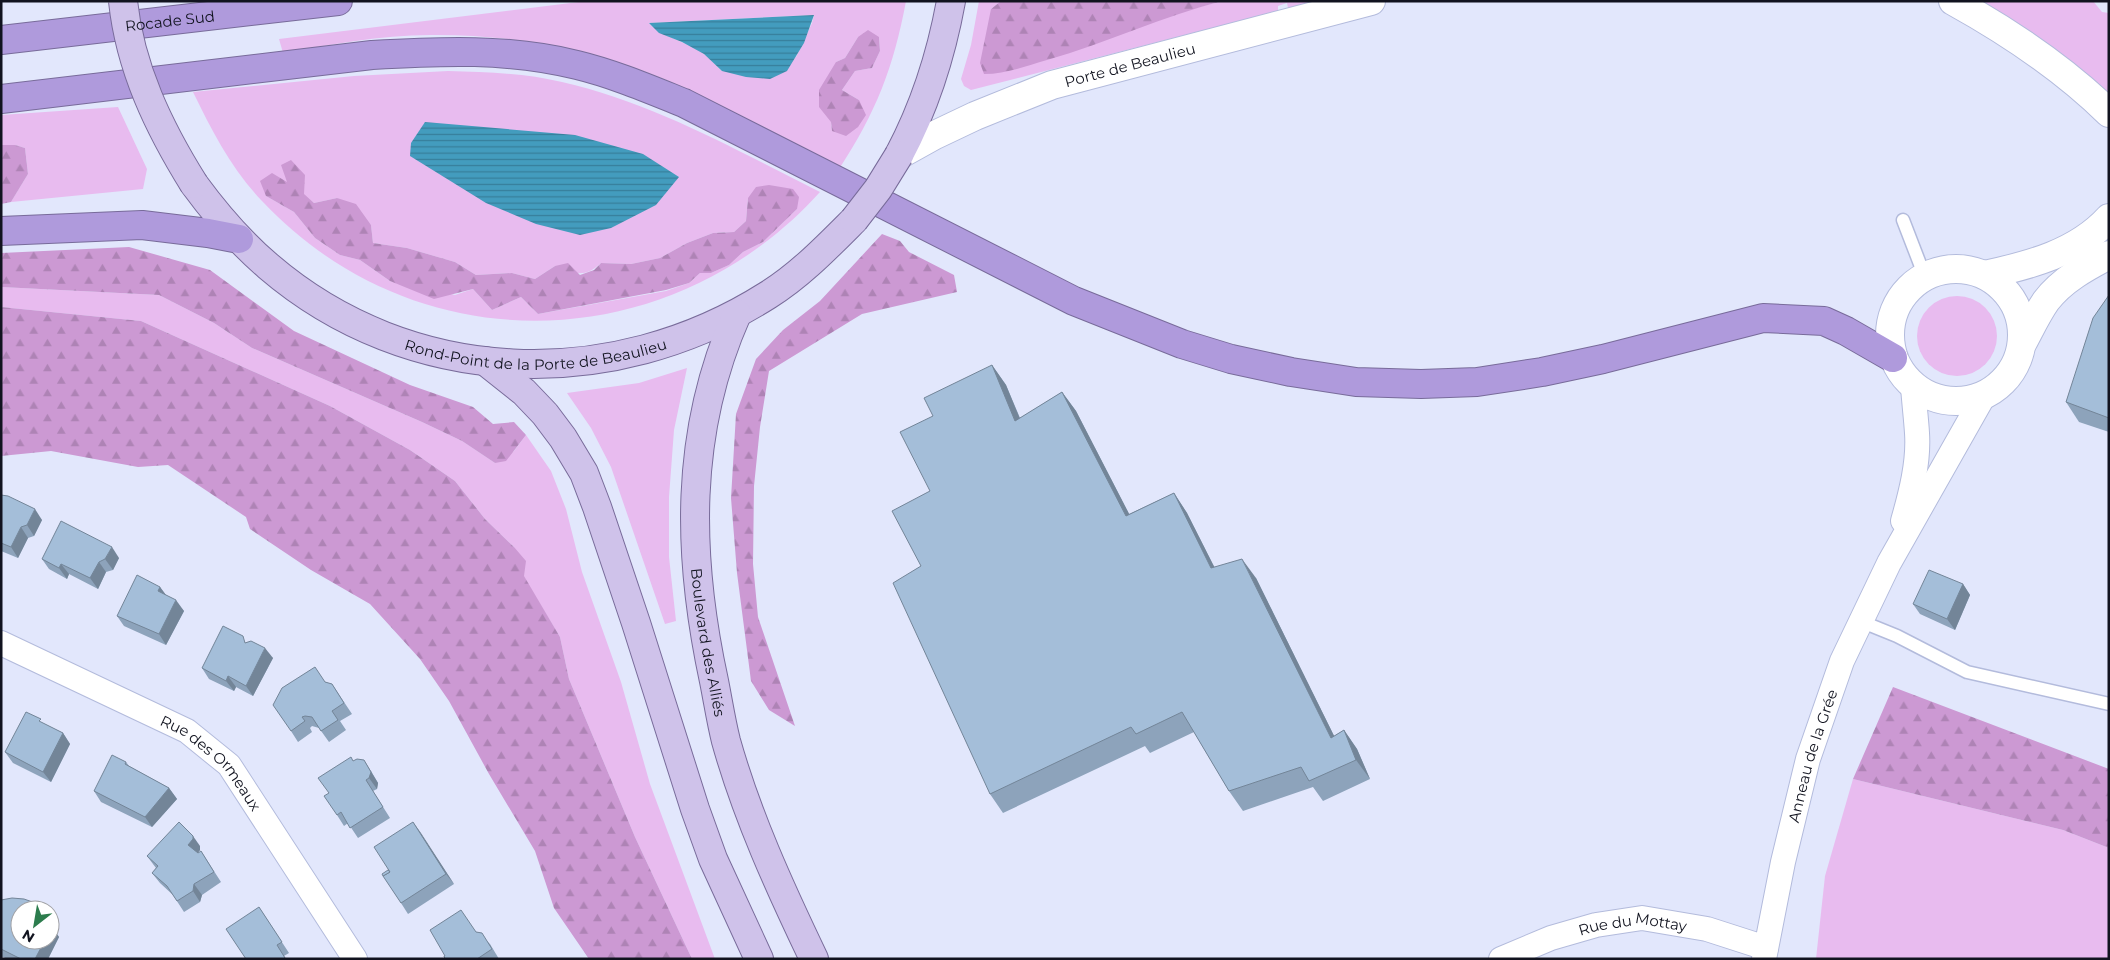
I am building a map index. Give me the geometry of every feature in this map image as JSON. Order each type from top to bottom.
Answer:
[{"type":"highway","name":"Rocade Sud","points":[[1,40],[338,1]]},
{"type":"highway","points":[[1,98],[372,55],[481,51],[531,56],[577,65],[629,80],[684,103],[1074,300],[1182,344],[1230,359],[1356,382],[1421,384],[1477,382],[1542,372],[1595,361],[1763,318],[1824,321],[1893,358]]},
{"type":"highway","points":[[1,231],[142,225],[239,239]]},
{"type":"main road","name":"Rond-Point de la Porte de Beaulieu","points":[[123,1],[134,56],[149,101],[168,144],[215,213],[268,267],[300,291],[334,312],[370,330],[407,344],[485,361],[550,364],[614,357],[677,340],[737,314],[800,272],[828,247],[854,220],[878,189],[914,126],[937,65],[950,1]]},
{"type":"main road","name":"Boulevard des Alliés","points":[[737,314],[725,340],[711,383],[697,456],[695,498],[696,574],[704,635],[726,740],[768,858],[813,954]]},
{"type":"main road","points":[[485,361],[524,392],[545,414],[563,438],[584,474],[636,624],[695,810],[713,858],[759,959]]},
{"type":"street","name":"Porte de Beaulieu","points":[[899,155],[975,116],[1052,85],[1371,1]]},
{"type":"street","points":[[1953,1],[2050,62],[2080,85],[2109,113]]},
{"type":"street","points":[[1985,275],[2021,268],[2046,259],[2070,247],[2099,228],[2109,218]]},
{"type":"street","points":[[2023,342],[2046,301],[2080,270],[2109,255]]},
{"type":"street","points":[[1952,269],[1966,269],[1985,275],[2004,289],[2013,300],[2023,326],[2023,342],[2020,356],[2014,369],[1995,390],[1983,397],[1965,402],[1947,401],[1929,396],[1913,386],[1901,373],[1893,358],[1890,338],[1891,320],[1898,302],[1910,288],[1925,276],[1952,269]]},
{"type":"street","points":[[1889,563],[1909,500],[1915,467],[1917,434],[1913,386]]},
{"type":"street","points":[[1889,563],[1983,397]]},
{"type":"street","name":"Anneau de la Grée","points":[[1765,954],[1783,862],[1808,759],[1842,661],[1889,563]]},
{"type":"street","name":"Rue des Ormeaux","points":[[1,643],[187,731],[229,765],[355,959]]},
{"type":"street","name":"Rue du Mottay","points":[[1501,959],[1551,938],[1596,925],[1642,918],[1707,929],[1765,954]]},
{"type":"lane","points":[[1903,220],[1925,276]]},
{"type":"lane","points":[[1860,621],[1897,636],[1967,672],[2109,704]]},
{"type":"shaded area","points":[[587,1],[906,1],[896,47],[882,88],[863,128],[839,169],[764,128],[688,90],[626,65],[562,48],[496,38],[411,35],[283,53],[279,39]],"holes":[[[814,15],[796,57],[722,71],[707,56],[662,33],[649,23]],[[858,37],[879,37],[880,51],[872,68],[855,71],[842,90],[859,100],[832,131],[831,122],[836,62],[845,58]]]},
{"type":"shaded area","points":[[979,1],[1001,1],[991,9],[1188,10],[1222,1],[1315,1],[1288,8],[1287,3],[1278,6],[1278,11],[971,90],[964,86],[961,79],[971,45]]},
{"type":"shaded area","points":[[1979,1],[2093,1],[2102,12],[2109,13],[2109,97]]},
{"type":"shaded area","points":[[462,71],[520,75],[562,82],[596,91],[662,115],[726,144],[820,192],[759,247],[730,264],[743,252],[763,242],[797,209],[748,198],[746,221],[734,232],[713,233],[687,243],[660,258],[631,264],[601,263],[584,273],[573,272],[555,266],[535,279],[512,273],[476,275],[455,262],[407,248],[373,243],[371,225],[337,198],[314,203],[287,182],[266,196],[294,212],[315,238],[340,255],[360,260],[390,281],[455,295],[473,289],[492,310],[521,297],[538,314],[666,291],[689,283],[700,273],[711,273],[726,266],[691,287],[618,311],[543,321],[467,314],[393,293],[324,255],[262,201],[251,189],[223,150],[193,92],[354,76]]},
{"type":"shaded area","points":[[118,107],[147,169],[143,189],[11,202],[28,174],[25,148],[15,145],[1,145],[1,115]]},
{"type":"shaded area","points":[[1,287],[159,295],[214,323],[252,348],[422,422],[462,441],[495,463],[514,451],[526,435],[551,471],[566,509],[582,572],[621,682],[650,784],[715,959],[692,959],[635,837],[569,679],[560,637],[523,576],[514,547],[485,519],[455,481],[410,450],[330,406],[141,321],[1,307]]},
{"type":"shaded area","points":[[1949,296],[1965,296],[1986,307],[1997,328],[1997,344],[1986,365],[1965,376],[1949,376],[1935,370],[1923,358],[1917,344],[1917,328],[1923,314],[1935,302]]},
{"type":"shaded area","points":[[687,368],[674,430],[669,497],[669,557],[676,621],[665,624],[611,467],[591,428],[567,393],[639,383]]},
{"type":"shaded area","points":[[1853,779],[2063,830],[2109,848],[2109,959],[1816,959],[1825,876]]},
{"type":"green space","points":[[1001,1],[1222,1],[1178,14],[1069,53],[1000,73],[984,74],[980,63],[991,9]]},
{"type":"green space","points":[[868,30],[879,37],[880,51],[872,68],[855,71],[842,90],[859,100],[866,115],[858,127],[846,136],[832,131],[831,122],[819,107],[819,90],[836,62],[845,58],[858,37]]},
{"type":"green space","points":[[1,145],[15,145],[25,148],[28,174],[11,202],[1,204]]},
{"type":"green space","points":[[291,160],[305,175],[304,194],[314,203],[337,198],[356,204],[371,225],[373,243],[407,248],[455,262],[476,275],[512,273],[535,279],[555,266],[568,263],[580,275],[594,270],[601,263],[631,264],[660,258],[687,243],[713,233],[734,232],[746,221],[748,198],[756,187],[769,185],[793,189],[799,197],[797,209],[763,242],[743,252],[729,265],[711,273],[700,273],[689,283],[666,290],[538,314],[521,297],[492,310],[473,289],[434,299],[390,281],[360,260],[340,255],[315,238],[294,212],[266,196],[260,181],[272,173],[287,182],[281,165]]},
{"type":"green space","points":[[882,234],[900,241],[909,252],[954,275],[957,292],[862,314],[769,371],[760,427],[754,486],[753,564],[758,617],[795,726],[769,710],[751,681],[737,573],[731,498],[736,414],[756,359],[783,330],[820,301]]},
{"type":"green space","points":[[129,247],[210,270],[294,331],[410,385],[473,407],[493,424],[514,422],[526,435],[506,461],[495,463],[462,441],[422,422],[252,348],[214,323],[159,295],[1,287],[1,253]]},
{"type":"green space","points":[[1,307],[141,321],[330,406],[410,450],[455,481],[485,519],[526,561],[524,576],[560,637],[569,679],[635,837],[692,959],[589,959],[554,908],[535,851],[489,774],[449,701],[420,659],[370,604],[311,570],[250,529],[246,517],[168,465],[138,467],[51,451],[1,456]]},
{"type":"green space","points":[[1893,687],[2109,769],[2109,848],[2063,830],[1853,779]]},
{"type":"water","points":[[814,15],[804,43],[787,71],[770,79],[746,77],[722,71],[704,54],[682,42],[659,33],[649,23]]},
{"type":"water","points":[[425,122],[575,135],[643,154],[679,177],[656,205],[611,228],[580,235],[536,224],[486,203],[410,156],[411,143]]},
{"type":"building","points":[[2109,295],[2109,418],[2066,402],[2093,318]]},
{"type":"building","points":[[992,365],[1015,421],[1062,392],[1126,516],[1174,493],[1211,568],[1242,559],[1331,738],[1344,730],[1356,760],[1309,781],[1301,767],[1229,791],[1182,712],[1136,734],[1131,727],[990,794],[893,583],[921,566],[892,511],[930,491],[900,432],[933,416],[924,398]]},
{"type":"building","points":[[1,495],[8,496],[35,509],[27,525],[21,527],[11,547],[1,543]]},
{"type":"building","points":[[61,521],[112,547],[105,559],[99,562],[90,578],[61,564],[59,568],[42,559]]},
{"type":"building","points":[[1929,570],[1963,584],[1947,619],[1913,604]]},
{"type":"building","points":[[137,575],[160,587],[158,591],[176,600],[159,634],[117,616]]},
{"type":"building","points":[[223,626],[243,636],[245,643],[251,641],[265,648],[246,686],[228,676],[226,681],[202,668]]},
{"type":"building","points":[[315,667],[325,682],[332,684],[344,703],[332,711],[338,720],[321,731],[312,717],[305,716],[302,717],[305,721],[291,731],[273,705],[282,688]]},
{"type":"building","points":[[26,712],[63,733],[43,772],[5,752]]},
{"type":"building","points":[[112,755],[169,788],[145,817],[94,791]]},
{"type":"building","points":[[351,757],[353,761],[357,759],[364,760],[371,772],[366,780],[383,807],[350,828],[341,812],[337,815],[324,796],[329,793],[318,778]]},
{"type":"building","points":[[179,822],[193,836],[188,845],[198,853],[201,851],[214,872],[194,884],[193,891],[177,901],[167,886],[152,873],[158,866],[147,856]]},
{"type":"building","points":[[413,822],[446,874],[401,903],[383,876],[390,872],[374,847]]},
{"type":"building","points":[[388,870],[390,872],[383,876],[382,874]]},
{"type":"building","points":[[12,898],[27,900],[10,900],[10,950],[40,950],[35,959],[21,959],[1,949],[1,900]]},
{"type":"building","points":[[259,907],[282,942],[277,945],[284,959],[246,959],[226,929]]},
{"type":"building","points":[[461,910],[476,932],[482,933],[492,949],[477,959],[445,959],[430,930]]}]
